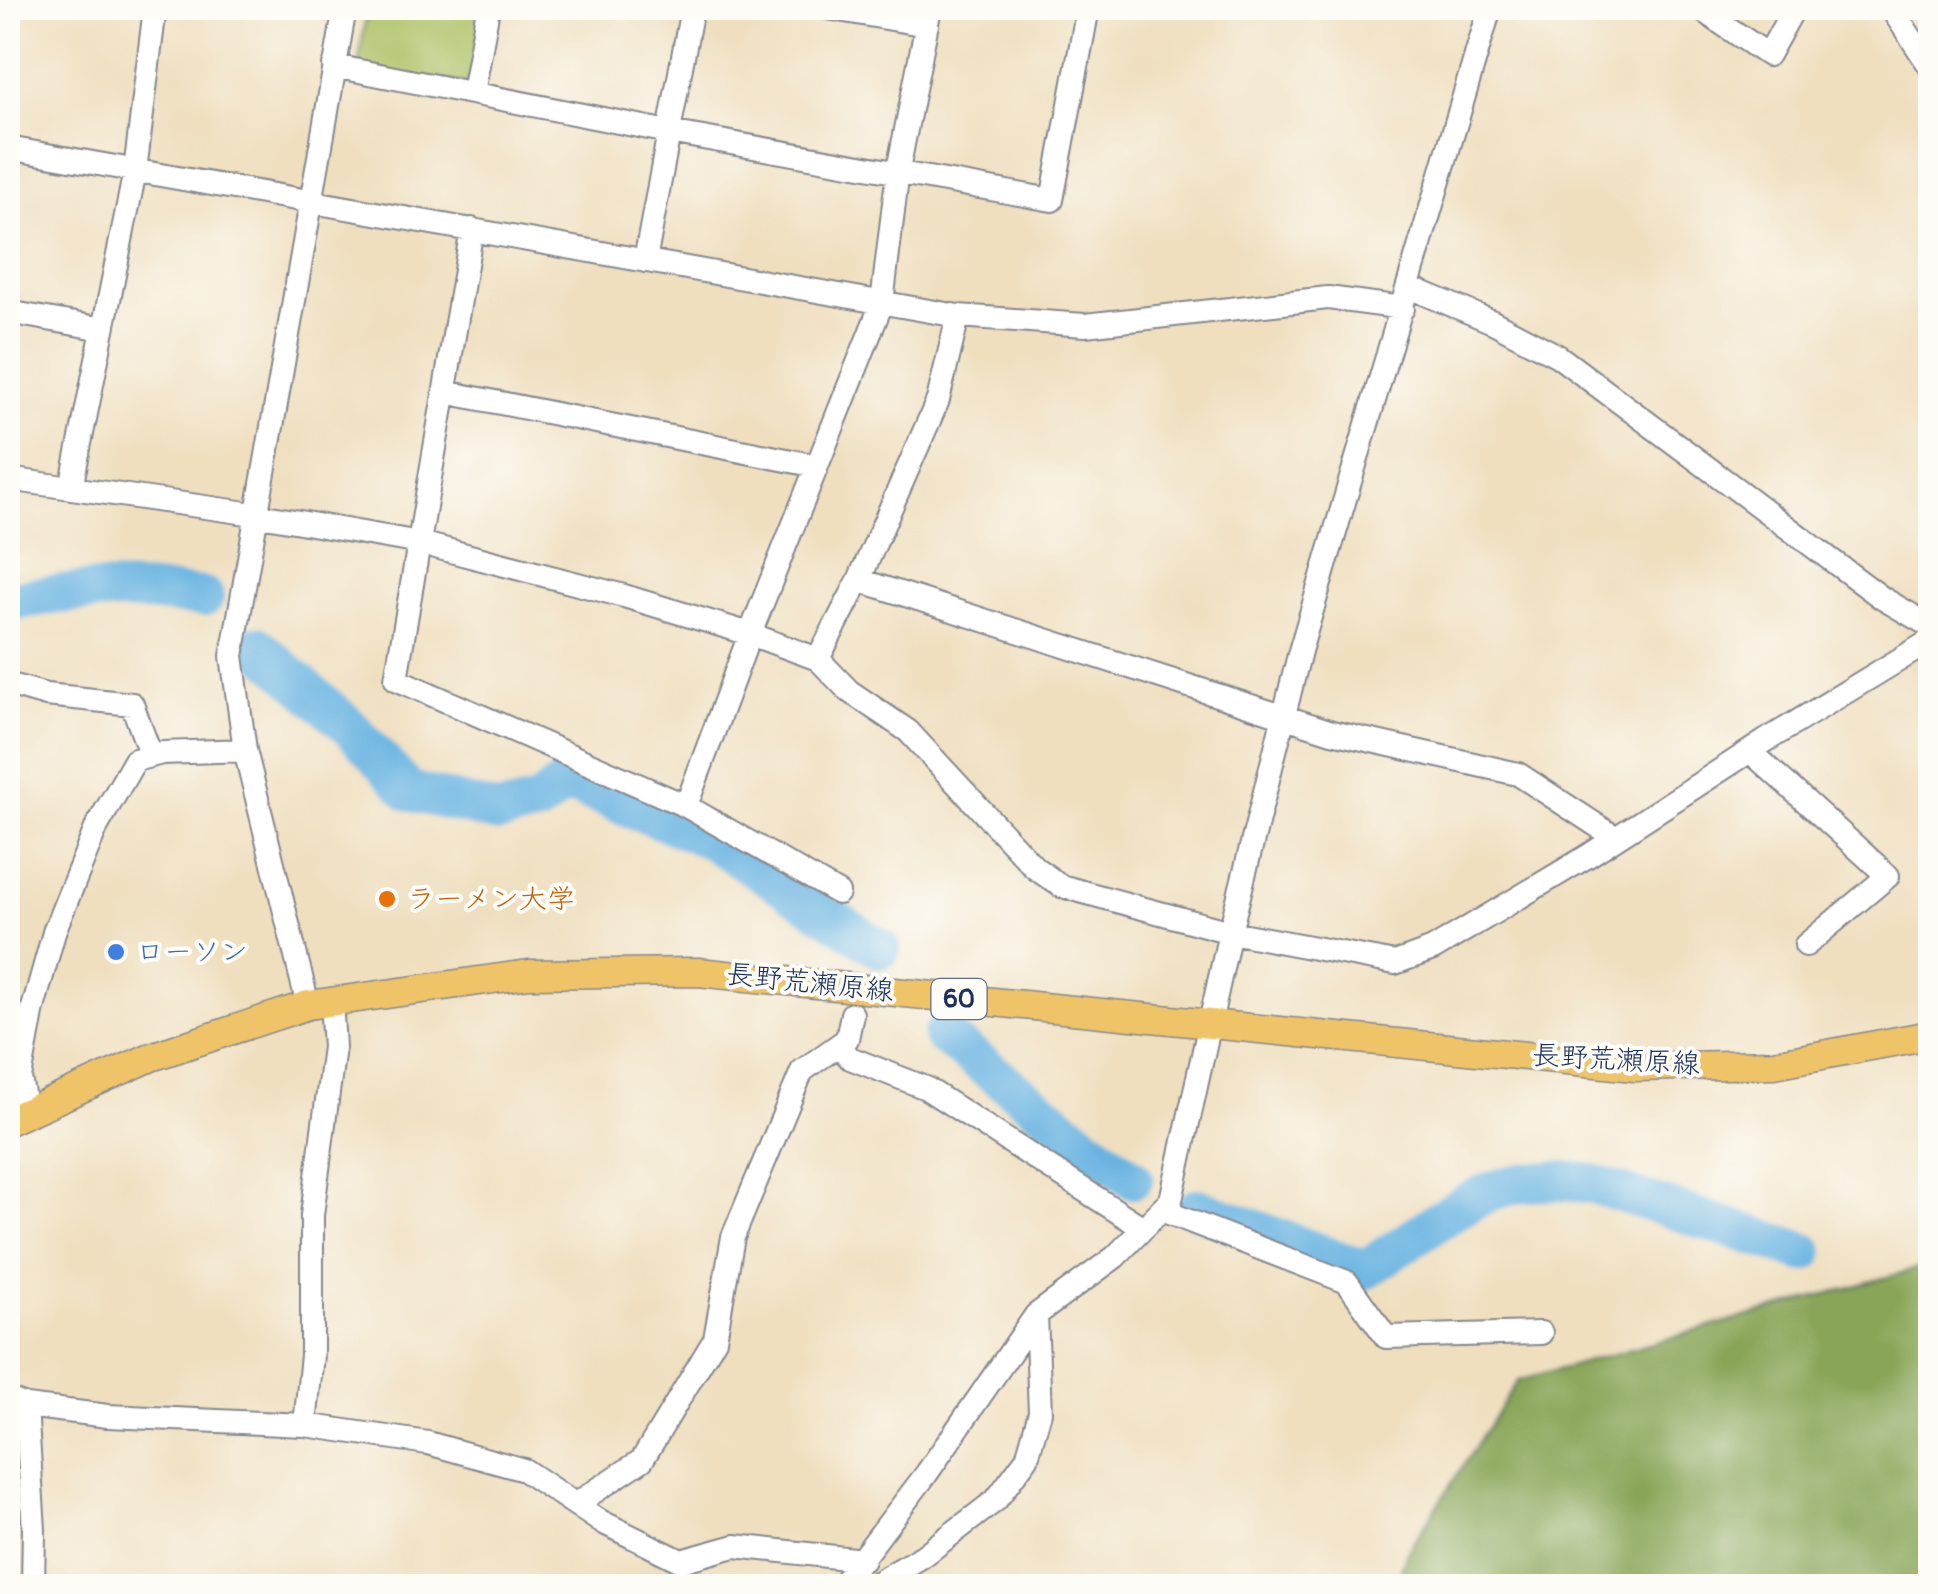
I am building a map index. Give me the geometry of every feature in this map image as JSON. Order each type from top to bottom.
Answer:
[{"type":"main road","name":"長野荒瀬原線","points":[[17,1116],[152,1057],[320,1003],[530,974],[698,972],[1635,1067],[1774,1064],[1930,1035]]},
{"type":"street","points":[[70,488],[135,171],[156,8]]},
{"type":"street","points":[[304,1425],[312,1355],[312,1216],[334,1046],[266,846],[245,750],[232,656],[345,8]]},
{"type":"street","points":[[473,93],[488,8]]},
{"type":"street","points":[[645,261],[692,8]]},
{"type":"street","points":[[686,806],[882,303],[898,170],[928,16],[827,8]]},
{"type":"street","points":[[334,66],[669,132],[1052,200],[1088,8]]},
{"type":"street","points":[[840,1586],[864,1560],[1036,1315],[1115,1257],[1171,1200],[1230,932],[1300,651],[1490,8]]},
{"type":"street","points":[[1699,8],[1768,54],[1794,8]]},
{"type":"street","points":[[1891,8],[1930,66]]},
{"type":"street","points":[[8,148],[958,316],[1085,325],[1328,298],[1406,298],[1493,322],[1558,356],[1882,598],[1930,626]]},
{"type":"street","points":[[472,230],[396,679],[686,806],[838,893]]},
{"type":"street","points":[[8,312],[103,329]]},
{"type":"street","points":[[818,658],[859,580],[938,400],[958,316]]},
{"type":"street","points":[[445,392],[817,466]]},
{"type":"street","points":[[8,479],[254,514],[420,543],[624,596],[750,634],[818,658],[849,692],[908,730],[1035,868],[1062,886],[1230,932],[1395,962],[1433,948],[1930,641]]},
{"type":"street","points":[[859,580],[1332,732],[1518,774],[1616,838]]},
{"type":"street","points":[[8,684],[46,695],[132,704],[152,756]]},
{"type":"street","points":[[17,1116],[33,1008],[55,929],[96,826],[135,760],[245,750]]},
{"type":"street","points":[[1750,751],[1888,876],[1806,945]]},
{"type":"street","points":[[576,1504],[642,1460],[715,1339],[733,1237],[802,1071],[847,1039],[852,1014]]},
{"type":"street","points":[[839,1045],[850,1058],[926,1088],[1143,1228]]},
{"type":"street","points":[[1161,1210],[1347,1282],[1386,1337],[1541,1333]]},
{"type":"street","points":[[872,1586],[923,1556],[996,1500],[1027,1458],[1040,1412],[1036,1315]]},
{"type":"street","points":[[33,1586],[34,1530],[17,1402],[108,1416],[304,1425],[428,1443],[524,1470],[600,1521],[681,1561],[735,1546],[864,1560]]},
{"type":"green space","points":[[367,8],[483,8],[469,84],[357,75]]},
{"type":"green space","points":[[1930,1265],[1930,1586],[1397,1586],[1406,1554],[1518,1381]]},
{"type":"waterway","points":[[8,602],[106,591],[204,597]]},
{"type":"waterway","points":[[257,646],[349,726],[409,791],[499,813],[538,804],[566,782],[711,840],[881,949]]},
{"type":"waterway","points":[[943,1035],[1133,1179]]},
{"type":"waterway","points":[[1197,1208],[1365,1270],[1485,1194],[1524,1183],[1566,1181],[1593,1184],[1804,1252]]},
{"type":"place","name":"ラーメン大学","points":[[387,899]]},
{"type":"place","name":"ローソン","points":[[116,952]]}]
